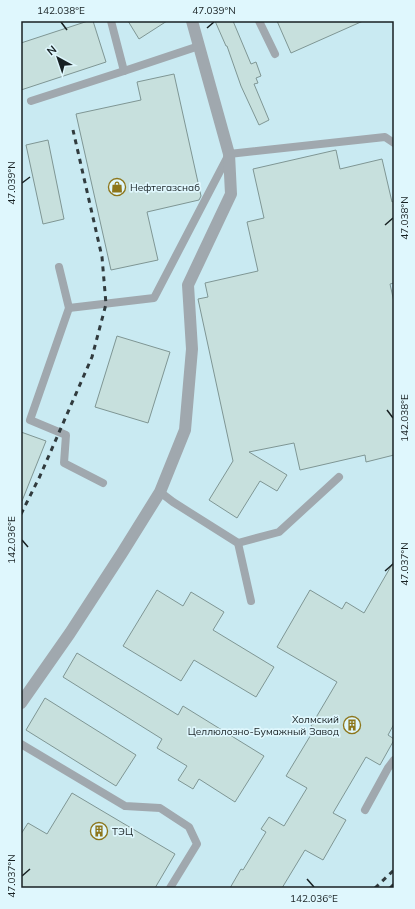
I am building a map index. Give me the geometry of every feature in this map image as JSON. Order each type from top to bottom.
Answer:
[{"type":"street","points":[[21,703],[74,627],[160,492],[185,430],[192,349],[188,285],[231,194],[229,154],[192,21]]},
{"type":"lane","points":[[111,21],[124,71]]},
{"type":"lane","points":[[259,21],[275,54]]},
{"type":"lane","points":[[31,101],[199,46]]},
{"type":"lane","points":[[69,308],[154,298],[229,154],[385,137],[394,143]]},
{"type":"lane","points":[[59,266],[69,308],[30,420],[66,436],[64,463],[103,483]]},
{"type":"lane","points":[[238,543],[280,532],[339,477]]},
{"type":"lane","points":[[160,492],[173,502],[238,543],[251,601]]},
{"type":"lane","points":[[21,744],[125,806],[160,808],[189,827],[197,844],[170,888]]},
{"type":"lane","points":[[365,810],[394,760]]},
{"type":"shaded area","points":[[21,21],[394,21],[394,888],[21,888]]},
{"type":"building","points":[[88,21],[93,21],[106,62],[21,90],[21,43]]},
{"type":"building","points":[[128,21],[167,21],[139,39]]},
{"type":"building","points":[[215,21],[233,21],[251,64],[256,62],[261,76],[256,78],[258,83],[254,84],[269,120],[259,125],[241,86],[227,46]]},
{"type":"building","points":[[277,21],[363,21],[291,53]]},
{"type":"building","points":[[174,74],[201,196],[199,200],[147,212],[158,260],[111,270],[76,114],[141,100],[137,82]]},
{"type":"building","points":[[48,140],[64,219],[43,224],[26,145]]},
{"type":"building","points":[[336,150],[340,169],[382,159],[392,202],[394,201],[394,283],[390,284],[394,302],[394,455],[366,462],[365,455],[300,470],[294,443],[249,452],[287,475],[277,491],[260,481],[237,518],[209,500],[233,461],[198,299],[208,297],[205,283],[258,271],[247,222],[264,218],[253,169]]},
{"type":"building","points":[[117,336],[170,352],[148,423],[95,407]]},
{"type":"building","points":[[21,432],[46,441],[22,501],[21,501]]},
{"type":"building","name":"Холмский Целлюлозно-Бумажный Завод","points":[[394,561],[394,724],[388,735],[394,740],[380,765],[366,757],[333,813],[346,820],[323,860],[305,850],[282,888],[230,888],[241,869],[243,870],[266,832],[261,829],[269,817],[284,826],[307,788],[286,776],[315,728],[311,726],[337,682],[277,647],[310,590],[342,609],[346,602],[364,613]]},
{"type":"building","points":[[157,590],[183,606],[191,592],[224,612],[213,630],[274,667],[256,697],[194,660],[181,681],[123,646]]},
{"type":"building","points":[[77,653],[178,715],[183,706],[264,756],[235,802],[199,779],[193,789],[178,780],[187,766],[157,748],[162,739],[63,677]]},
{"type":"building","points":[[45,698],[136,755],[116,786],[26,730]]},
{"type":"building","name":"ТЭЦ","points":[[72,793],[175,854],[155,888],[21,888],[21,834],[28,823],[47,834]]},
{"type":"railway","points":[[21,514],[40,476],[92,357],[106,304],[102,257],[73,130]]},
{"type":"railway","points":[[375,888],[394,870]]},
{"type":"railway","points":[[390,888],[394,884]]},
{"type":"place","name":"Нефтегазснаб","points":[[117,187]]},
{"type":"place","name":"Холмский Целлюлозно-Бумажный Завод","points":[[352,725]]},
{"type":"place","name":"ТЭЦ","points":[[99,831]]}]
